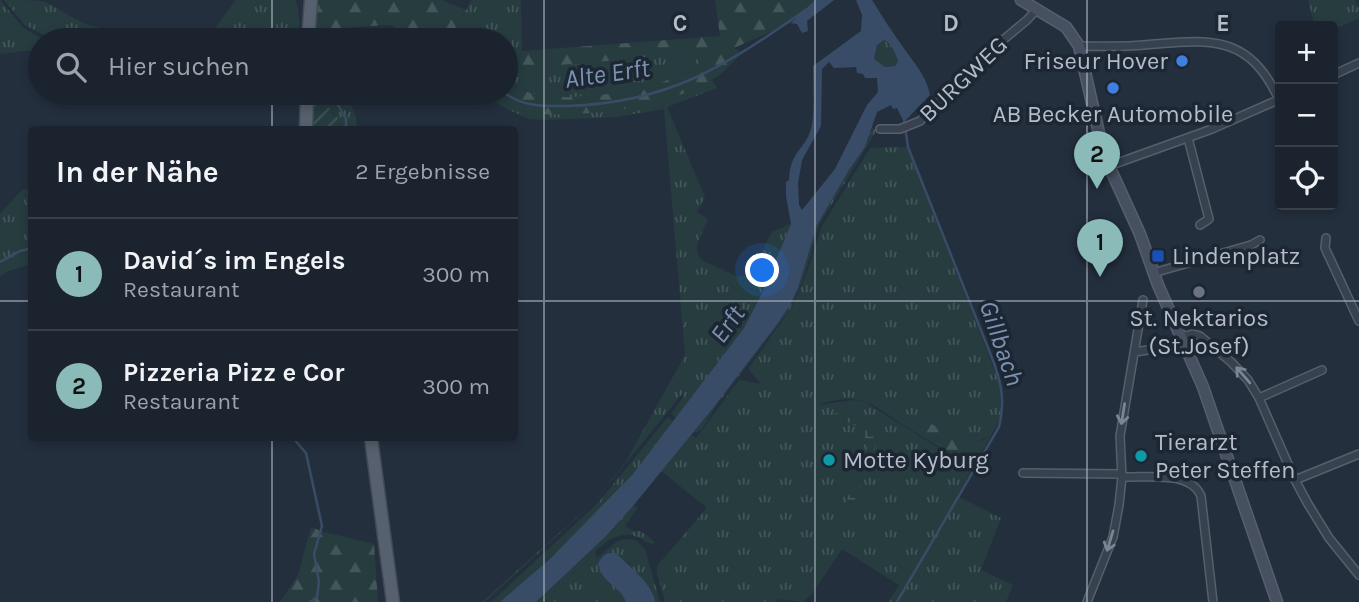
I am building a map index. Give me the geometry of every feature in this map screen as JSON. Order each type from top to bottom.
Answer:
[{"type":"main road","points":[[309,28],[311,0]]},
{"type":"main road","points":[[1021,0],[1066,27],[1079,46],[1109,166],[1210,405],[1277,602]]},
{"type":"main road","points":[[306,126],[307,105]]},
{"type":"main road","points":[[371,441],[393,602]]},
{"type":"street","name":"BURGWEG","points":[[880,129],[900,129],[920,121],[1037,9]]},
{"type":"street","points":[[1079,46],[1133,46],[1202,41],[1222,44],[1258,65],[1275,90]]},
{"type":"street","points":[[1338,73],[1359,63]]},
{"type":"street","points":[[1109,166],[1188,138],[1275,101]]},
{"type":"street","points":[[1188,138],[1209,219],[1200,225]]},
{"type":"street","points":[[1326,238],[1325,247],[1359,321]]},
{"type":"street","points":[[1153,273],[1251,245],[1260,240]]},
{"type":"street","points":[[1087,602],[1112,537],[1122,476],[1120,436],[1143,300]]},
{"type":"street","points":[[1135,352],[1183,341],[1195,334],[1237,367],[1259,398],[1295,480],[1329,538],[1359,575]]},
{"type":"street","points":[[1259,398],[1322,370]]},
{"type":"street","points":[[1295,480],[1359,454]]},
{"type":"street","points":[[1023,473],[1179,479],[1192,484],[1201,496],[1213,602]]},
{"type":"green space","points":[[0,0],[28,31],[28,50],[0,54]]},
{"type":"green space","points":[[4,0],[42,1],[77,20],[101,28],[31,28],[25,25]]},
{"type":"green space","points":[[236,0],[296,0],[298,28],[215,28]]},
{"type":"green space","points":[[317,0],[441,0],[466,10],[458,28],[394,28],[386,25],[314,27]]},
{"type":"green space","points":[[471,0],[521,0],[522,55],[518,55],[518,28],[458,28]]},
{"type":"green space","points":[[715,0],[815,0],[791,23],[734,48],[743,53],[723,72],[690,91],[668,99],[623,110],[576,114],[530,114],[511,105],[518,105],[518,88],[552,97],[622,92],[669,79],[688,71],[701,61],[701,58],[686,54],[518,69],[518,55],[521,55],[521,51],[720,36]]},
{"type":"green space","points":[[1308,0],[1355,0],[1359,9],[1359,18],[1338,28],[1338,21],[1314,21]]},
{"type":"green space","points":[[884,40],[894,51],[898,61],[895,66],[885,67],[874,59],[877,45]]},
{"type":"green space","points":[[686,54],[701,58],[701,61],[688,71],[647,86],[622,92],[573,97],[552,97],[518,88],[518,69]]},
{"type":"green space","points":[[712,80],[717,88],[667,107],[705,197],[697,212],[708,219],[697,244],[700,259],[736,276],[746,276],[751,272],[772,232],[791,224],[744,328],[676,418],[671,414],[684,396],[682,394],[595,501],[625,463],[685,355],[664,109],[616,117],[547,120],[529,119],[501,105],[511,105],[530,114],[615,110],[664,101]]},
{"type":"green space","points":[[311,105],[314,105],[314,126],[310,126]]},
{"type":"green space","points":[[314,105],[327,105],[333,115],[337,116],[340,126],[314,126]]},
{"type":"green space","points":[[318,105],[351,105],[357,126],[341,126],[337,116]]},
{"type":"green space","points":[[872,128],[877,130],[819,225],[803,280],[790,309],[714,409],[702,429],[693,432],[790,305],[817,225],[865,147]]},
{"type":"green space","points":[[907,147],[1001,387],[1001,414],[995,429],[989,435],[973,442],[908,414],[904,423],[908,428],[866,402],[857,400],[846,399],[818,405],[854,400],[865,402],[972,469],[957,496],[1001,518],[981,570],[1013,585],[1006,602],[888,602],[899,585],[842,549],[812,594],[803,602],[779,599],[775,602],[665,602],[657,566],[707,508],[660,470],[690,434],[696,438],[739,380],[761,384],[748,369],[792,307],[805,278],[822,226],[870,148]]},
{"type":"green space","points":[[28,189],[28,265],[0,276],[0,214],[22,190]]},
{"type":"green space","points":[[834,413],[862,420],[877,441],[847,520],[843,522],[840,521],[841,517],[868,446],[862,429],[840,418],[835,420],[832,417]]},
{"type":"green space","points":[[908,414],[973,442],[984,440],[996,427],[973,467],[908,428],[904,424],[904,418]]},
{"type":"green space","points":[[668,417],[674,422],[634,474],[603,508],[500,602],[491,602],[598,503]]},
{"type":"green space","points":[[595,501],[485,602],[482,602]]},
{"type":"green space","points":[[633,506],[638,507],[625,526],[641,531],[655,542],[653,544],[631,535],[619,536],[595,552],[596,545]]},
{"type":"green space","points":[[311,527],[374,544],[378,602],[280,602],[298,575]]},
{"type":"green space","points":[[623,539],[636,540],[645,549],[660,602],[655,602],[651,590],[627,562],[602,557],[598,564],[601,571],[626,602],[543,602],[595,553],[597,558]]},
{"type":"green space","points":[[596,545],[595,553],[543,602],[536,602]]},
{"type":"water","points":[[815,0],[834,0],[807,21],[808,31],[802,33],[797,24],[791,23]]},
{"type":"water","points":[[856,0],[872,0],[926,81],[930,95],[904,122],[897,108],[893,109],[891,105],[877,112],[865,147],[817,225],[798,288],[790,305],[713,408],[633,506],[605,537],[536,602],[500,602],[551,558],[633,474],[744,328],[791,224],[786,182],[789,180],[792,163],[811,129],[813,66],[861,31],[862,15]],"holes":[[[884,40],[889,43],[898,61],[895,66],[885,67],[874,59],[877,45]],[[829,62],[834,68],[856,67],[857,73],[863,74],[865,78],[877,78],[878,92],[867,105],[835,169],[802,210],[799,205],[798,183],[802,160],[821,126],[822,69]]]},
{"type":"water","points":[[615,553],[646,583],[655,602],[626,602],[604,577],[598,564],[605,555]]},
{"type":"waterway","name":"Alte Erft","points":[[518,101],[534,105],[567,106],[636,98],[667,89],[722,64],[807,9]]},
{"type":"waterway","name":"Alte Erft","points":[[338,105],[346,119],[346,126]]},
{"type":"waterway","name":"Gillbach","points":[[897,602],[999,427],[1002,402],[994,363],[908,147],[904,119]]},
{"type":"waterway","points":[[0,262],[28,249]]},
{"type":"waterway","points":[[296,441],[306,453],[322,526],[314,554],[319,582],[317,597],[310,602]]},
{"type":"place","name":"Friseur Hover","points":[[1182,61]]},
{"type":"place","name":"AB Becker Automobile","points":[[1113,88]]},
{"type":"place","name":"Pizzeria Pizz e Cor","points":[[1097,189]]},
{"type":"place","name":"Lindenplatz","points":[[1158,256]]},
{"type":"place","name":"David´s im Engels","points":[[1100,277]]},
{"type":"place","name":"St. Nektarios (St.Josef)","points":[[1199,292]]},
{"type":"place","name":"Tierarzt Peter Steffen","points":[[1141,456]]},
{"type":"place","name":"Motte Kyburg","points":[[829,460]]},
{"type":"water label","name":"Erft","points":[[727,324]]}]
